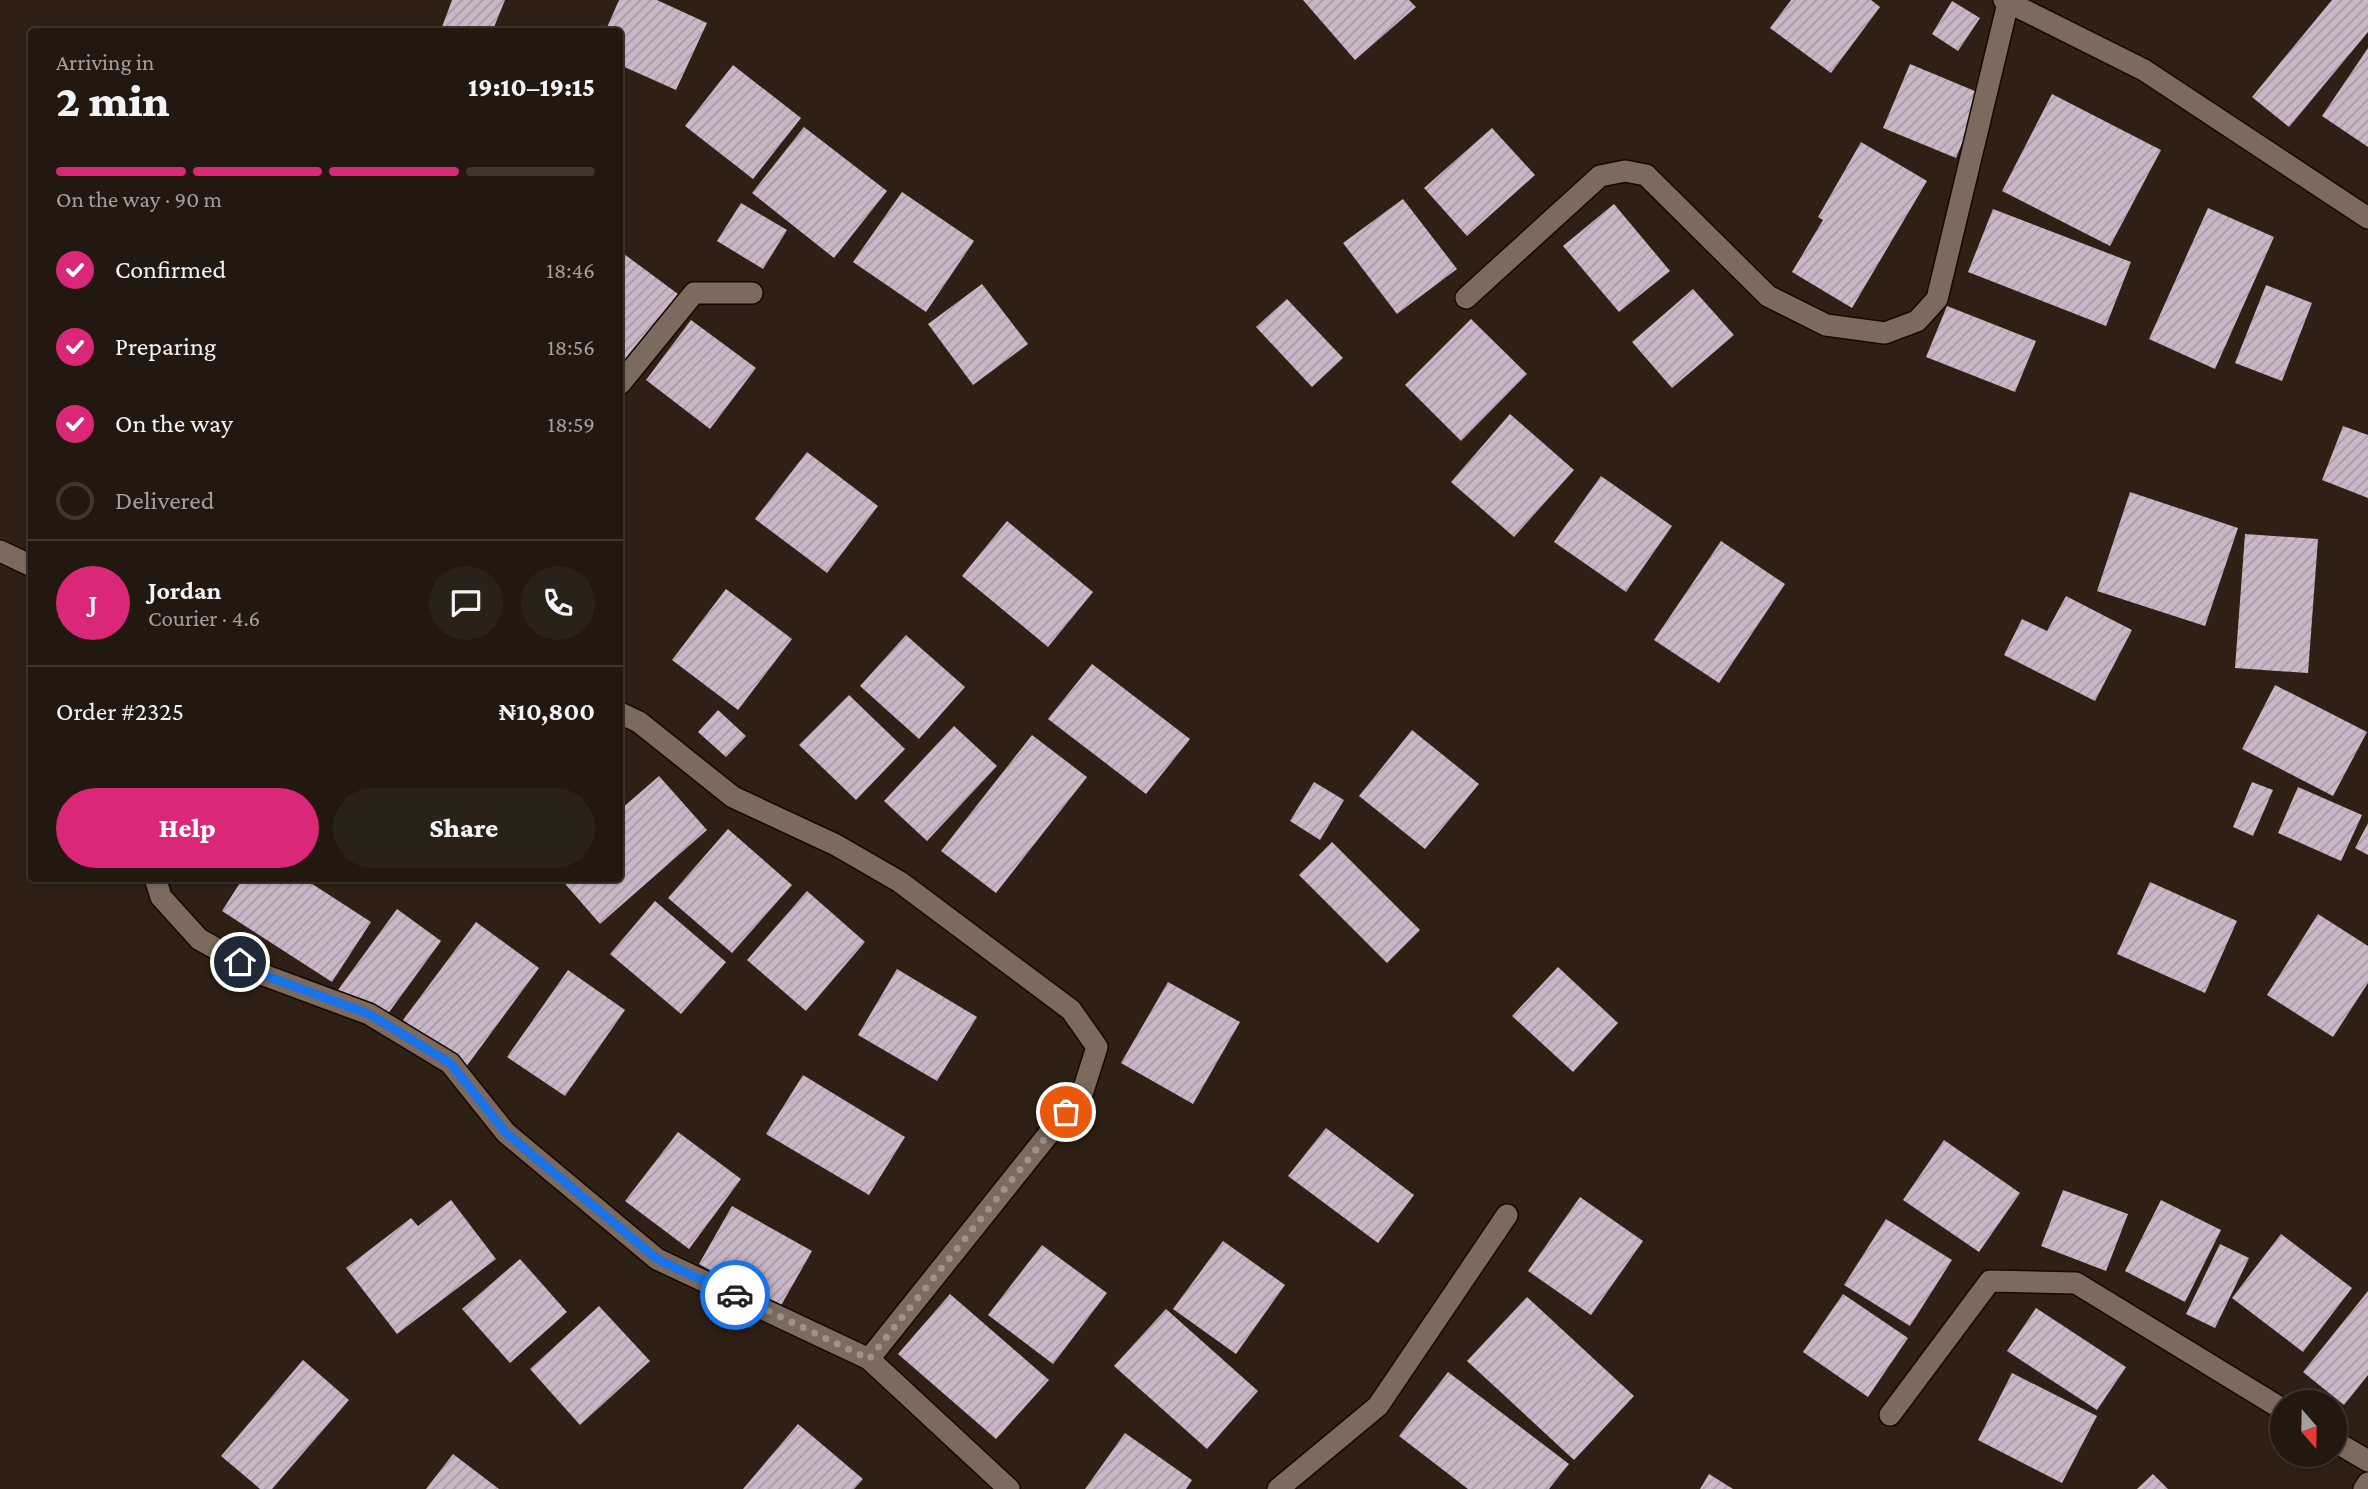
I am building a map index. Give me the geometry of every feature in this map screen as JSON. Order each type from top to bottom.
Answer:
[{"type":"street","points":[[1466,298],[1600,177],[1625,171],[1646,176],[1768,296],[1826,325],[1885,333],[1917,321],[1937,299],[1955,234],[2006,2],[2144,71],[2368,219]]},
{"type":"street","points":[[623,380],[651,342],[694,293],[752,293]]},
{"type":"street","points":[[0,551],[28,564]]},
{"type":"street","points":[[623,714],[639,722],[733,797],[836,845],[900,882],[1071,1010],[1097,1047],[1083,1091],[869,1359]]},
{"type":"street","points":[[156,882],[161,897],[199,939],[261,974],[369,1014],[450,1063],[506,1133],[657,1259],[869,1359],[1009,1489]]},
{"type":"street","points":[[1278,1489],[1378,1406],[1507,1215]]},
{"type":"street","points":[[1890,1415],[1990,1281],[2076,1283],[2270,1402]]},
{"type":"street","points":[[2347,1449],[2368,1461]]},
{"type":"street","points":[[2364,1489],[2368,1483]]},
{"type":"building","points":[[452,0],[505,0],[494,28],[442,27]]},
{"type":"building","points":[[619,0],[657,0],[707,23],[676,90],[623,66],[623,28],[607,28]]},
{"type":"building","points":[[1303,0],[1409,0],[1416,7],[1355,60]]},
{"type":"building","points":[[1791,0],[1871,0],[1880,7],[1831,73],[1770,28]]},
{"type":"building","points":[[2332,0],[2368,0],[2368,32],[2289,127],[2252,97]]},
{"type":"building","points":[[1952,1],[1980,18],[1958,51],[1932,34]]},
{"type":"building","points":[[2368,48],[2368,147],[2322,116]]},
{"type":"building","points":[[1910,64],[1982,94],[1956,158],[1883,128]]},
{"type":"building","points":[[733,65],[801,118],[753,179],[685,126]]},
{"type":"building","points":[[2052,94],[2161,150],[2110,246],[2002,191]]},
{"type":"building","points":[[804,127],[887,191],[834,258],[752,193]]},
{"type":"building","points":[[1492,128],[1535,175],[1467,236],[1424,188]]},
{"type":"building","points":[[1861,142],[1927,181],[1852,308],[1792,272],[1823,220],[1818,217]]},
{"type":"building","points":[[902,192],[974,241],[926,312],[853,262]]},
{"type":"building","points":[[1403,199],[1457,269],[1397,314],[1343,243]]},
{"type":"building","points":[[741,203],[787,230],[763,269],[717,241]]},
{"type":"building","points":[[1614,204],[1670,271],[1619,312],[1563,246]]},
{"type":"building","points":[[2208,208],[2274,237],[2215,369],[2149,339]]},
{"type":"building","points":[[1993,209],[2131,262],[2106,326],[1968,272]]},
{"type":"building","points":[[623,253],[678,294],[623,366]]},
{"type":"building","points":[[982,284],[1028,344],[973,385],[928,324]]},
{"type":"building","points":[[2266,285],[2312,303],[2282,381],[2235,363]]},
{"type":"building","points":[[1693,289],[1734,335],[1672,388],[1632,342]]},
{"type":"building","points":[[1287,299],[1343,358],[1312,387],[1256,327]]},
{"type":"building","points":[[1947,306],[2036,341],[2015,392],[1926,357]]},
{"type":"building","points":[[1471,319],[1527,374],[1461,441],[1405,385]]},
{"type":"building","points":[[691,320],[756,368],[710,429],[646,380]]},
{"type":"building","points":[[1510,414],[1574,470],[1514,537],[1451,482]]},
{"type":"building","points":[[2343,426],[2368,435],[2368,498],[2322,480]]},
{"type":"building","points":[[807,452],[878,506],[827,573],[755,519]]},
{"type":"building","points":[[1601,476],[1672,526],[1626,592],[1554,542]]},
{"type":"building","points":[[2130,492],[2238,528],[2205,626],[2097,591]]},
{"type":"building","points":[[1007,521],[1093,592],[1048,647],[962,576]]},
{"type":"building","points":[[2245,534],[2318,539],[2308,673],[2235,668]]},
{"type":"building","points":[[1721,541],[1785,584],[1719,683],[1654,640]]},
{"type":"building","points":[[726,589],[792,639],[738,710],[672,660]]},
{"type":"building","points":[[2066,596],[2132,630],[2095,701],[2004,655],[2022,619],[2047,631]]},
{"type":"building","points":[[906,635],[965,687],[919,739],[860,686]]},
{"type":"building","points":[[1092,664],[1190,739],[1146,794],[1048,719]]},
{"type":"building","points":[[2275,685],[2367,732],[2333,796],[2242,749]]},
{"type":"building","points":[[849,695],[905,749],[856,800],[799,745]]},
{"type":"building","points":[[718,710],[746,736],[726,757],[698,732]]},
{"type":"building","points":[[954,726],[997,766],[927,841],[884,801]]},
{"type":"building","points":[[1412,730],[1479,784],[1425,849],[1359,796]]},
{"type":"building","points":[[1032,735],[1087,777],[996,893],[941,851]]},
{"type":"building","points":[[659,776],[707,830],[600,924],[563,882],[623,882],[623,807]]},
{"type":"building","points":[[1314,782],[1344,800],[1320,840],[1290,821]]},
{"type":"building","points":[[2252,782],[2273,790],[2253,836],[2233,827]]},
{"type":"building","points":[[2298,787],[2362,815],[2341,861],[2278,833]]},
{"type":"building","points":[[2368,823],[2368,855],[2355,848]]},
{"type":"building","points":[[728,829],[792,885],[732,953],[668,898]]},
{"type":"building","points":[[1332,842],[1420,930],[1387,963],[1299,875]]},
{"type":"building","points":[[240,882],[309,882],[371,922],[332,982],[222,911]]},
{"type":"building","points":[[2150,882],[2237,921],[2205,993],[2117,954]]},
{"type":"building","points":[[807,891],[865,942],[806,1011],[747,960]]},
{"type":"building","points":[[655,901],[726,962],[681,1014],[610,954]]},
{"type":"building","points":[[397,909],[441,941],[382,1022],[338,990]]},
{"type":"building","points":[[2318,914],[2368,946],[2368,983],[2333,1037],[2267,995]]},
{"type":"building","points":[[476,922],[539,968],[466,1067],[403,1020]]},
{"type":"building","points":[[1558,967],[1618,1023],[1573,1072],[1512,1016]]},
{"type":"building","points":[[897,969],[977,1017],[937,1081],[858,1035]]},
{"type":"building","points":[[568,970],[625,1010],[565,1096],[507,1057]]},
{"type":"building","points":[[1168,982],[1240,1022],[1193,1104],[1121,1063]]},
{"type":"building","points":[[803,1075],[905,1137],[869,1195],[766,1134]]},
{"type":"building","points":[[1326,1128],[1414,1195],[1378,1243],[1288,1176]]},
{"type":"building","points":[[678,1132],[741,1179],[689,1249],[625,1201]]},
{"type":"building","points":[[1944,1140],[2020,1193],[1979,1252],[1903,1200]]},
{"type":"building","points":[[2063,1190],[2128,1214],[2106,1271],[2041,1246]]},
{"type":"building","points":[[1580,1197],[1643,1241],[1591,1315],[1528,1271]]},
{"type":"building","points":[[451,1200],[496,1259],[397,1334],[346,1268],[411,1218],[418,1226]]},
{"type":"building","points":[[2161,1200],[2221,1230],[2185,1302],[2125,1271]]},
{"type":"building","points":[[732,1206],[812,1251],[779,1309],[699,1264]]},
{"type":"building","points":[[1886,1219],[1952,1260],[1910,1326],[1844,1285]]},
{"type":"building","points":[[2281,1234],[2352,1288],[2303,1352],[2232,1298]]},
{"type":"building","points":[[1223,1241],[1285,1285],[1236,1354],[1173,1309]]},
{"type":"building","points":[[2220,1244],[2249,1258],[2215,1328],[2186,1314]]},
{"type":"building","points":[[1042,1245],[1107,1293],[1053,1364],[988,1315]]},
{"type":"building","points":[[520,1259],[567,1312],[510,1363],[462,1309]]},
{"type":"building","points":[[2368,1291],[2368,1375],[2347,1401],[2347,1390],[2325,1390],[2303,1372]]},
{"type":"building","points":[[950,1294],[1049,1380],[996,1439],[898,1354]]},
{"type":"building","points":[[1843,1294],[1908,1338],[1868,1397],[1803,1352]]},
{"type":"building","points":[[1527,1297],[1634,1396],[1574,1460],[1467,1361]]},
{"type":"building","points":[[599,1306],[650,1361],[580,1425],[530,1369]]},
{"type":"building","points":[[2036,1308],[2126,1367],[2097,1410],[2007,1351]]},
{"type":"building","points":[[1166,1309],[1258,1391],[1207,1449],[1114,1366]]},
{"type":"building","points":[[303,1360],[349,1400],[272,1489],[260,1489],[221,1456]]},
{"type":"building","points":[[1448,1372],[1569,1464],[1549,1489],[1468,1489],[1399,1436]]},
{"type":"building","points":[[2012,1373],[2097,1416],[2062,1483],[1978,1440]]},
{"type":"building","points":[[798,1424],[863,1479],[854,1489],[743,1489]]},
{"type":"building","points":[[1125,1433],[1192,1480],[1186,1489],[1085,1489]]},
{"type":"building","points":[[453,1454],[499,1489],[426,1489]]},
{"type":"building","points":[[1709,1474],[1733,1489],[1700,1489]]},
{"type":"building","points":[[2153,1474],[2168,1489],[2137,1489]]},
{"type":"way so far","points":[[735,1295],[869,1359],[1066,1112]]},
{"type":"route","points":[[240,962],[261,974],[369,1014],[450,1063],[506,1133],[657,1259],[735,1295]]}]
